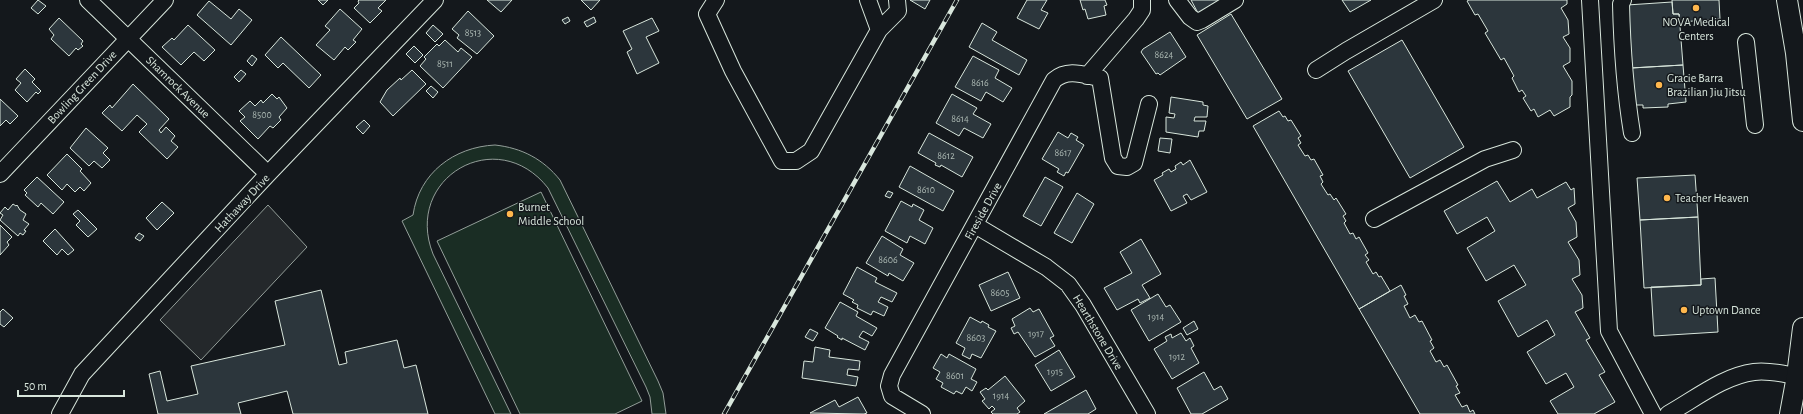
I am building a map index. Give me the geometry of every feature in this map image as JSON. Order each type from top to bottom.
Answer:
[{"type":"main road","points":[[1787,0],[1796,53],[1803,121]]},
{"type":"main road","points":[[1790,414],[1797,376],[1803,328]]},
{"type":"street","name":"Shamrock Avenue","points":[[88,0],[268,174]]},
{"type":"street","name":"Bowling Green Drive","points":[[0,174],[165,0]]},
{"type":"street","name":"Hathaway Drive","points":[[60,414],[82,374],[268,174],[435,0]]},
{"type":"street","points":[[716,0],[707,14],[733,71],[782,161],[796,161],[811,151],[879,30],[898,11],[897,0]]},
{"type":"street","points":[[868,0],[879,30]]},
{"type":"street","points":[[1142,0],[1142,10],[1093,77],[1113,158],[1118,166],[1128,167],[1134,163],[1150,104]]},
{"type":"street","points":[[1177,0],[1190,17],[1196,22],[1202,20],[1235,0]]},
{"type":"street","points":[[1316,70],[1352,47],[1434,0]]},
{"type":"street","points":[[1590,0],[1610,331],[1653,414]]},
{"type":"street","points":[[1623,0],[1621,4],[1621,25],[1625,90],[1632,133]]},
{"type":"street","points":[[1746,42],[1755,125]]},
{"type":"street","name":"Fireside Drive","points":[[922,414],[892,396],[889,386],[892,375],[1054,80],[1061,74],[1069,72],[1093,77]]},
{"type":"street","points":[[1374,219],[1485,159],[1513,150]]},
{"type":"street","name":"Hearthstone Drive","points":[[975,225],[1046,267],[1068,284],[1083,305],[1147,414]]},
{"type":"street","points":[[1668,414],[1719,385],[1739,376],[1754,372],[1770,372],[1797,376]]},
{"type":"green space","points":[[495,145],[523,152],[539,160],[560,180],[658,381],[663,393],[666,414],[652,414],[650,397],[646,387],[548,188],[527,169],[504,160],[481,160],[460,168],[443,183],[431,202],[427,227],[433,254],[511,414],[495,414],[402,221],[413,215],[417,200],[423,187],[431,175],[441,165],[466,151]]},
{"type":"green space","points":[[541,192],[642,401],[615,414],[520,414],[437,241]]},
{"type":"shaded area","points":[[268,205],[307,247],[201,360],[160,320]]},
{"type":"building","points":[[38,0],[46,6],[38,14],[31,8]]},
{"type":"building","points":[[318,0],[328,0],[323,5]]},
{"type":"building","points":[[359,0],[386,0],[378,8],[382,11],[370,23],[354,8],[359,3]]},
{"type":"building","points":[[487,0],[512,0],[501,12]]},
{"type":"building","points":[[581,0],[600,0],[591,10]]},
{"type":"building","points":[[910,0],[930,0],[925,9]]},
{"type":"building","points":[[1027,0],[1047,0],[1041,10],[1048,13],[1039,29],[1017,18]]},
{"type":"building","points":[[1080,0],[1105,0],[1107,5],[1104,6],[1106,15],[1088,19]]},
{"type":"building","points":[[1191,0],[1220,0],[1198,13]]},
{"type":"building","points":[[1342,0],[1371,0],[1350,12]]},
{"type":"building","points":[[1567,0],[1567,4],[1561,8],[1568,20],[1569,34],[1563,37],[1570,48],[1570,62],[1563,66],[1572,81],[1570,107],[1554,116],[1550,110],[1538,117],[1534,109],[1531,111],[1523,98],[1526,96],[1522,90],[1519,92],[1512,78],[1514,76],[1504,58],[1501,60],[1485,33],[1488,31],[1478,14],[1475,15],[1467,1]]},
{"type":"building","name":"NOVA Medical Centers","points":[[1672,0],[1719,0],[1720,19],[1680,22],[1679,14],[1673,14]]},
{"type":"building","points":[[209,1],[231,19],[239,9],[252,20],[231,45],[197,15]]},
{"type":"building","points":[[1672,2],[1673,14],[1679,14],[1683,65],[1631,68],[1627,5]]},
{"type":"building","points":[[340,9],[362,29],[353,40],[356,42],[348,50],[345,47],[334,60],[316,45],[330,30],[325,26]]},
{"type":"building","points":[[468,11],[494,36],[477,54],[457,38],[459,35],[452,29]]},
{"type":"building","points":[[1231,14],[1282,99],[1247,119],[1197,35]]},
{"type":"building","points":[[568,17],[570,21],[565,24],[562,20]]},
{"type":"building","points":[[594,17],[596,22],[587,27],[584,22]]},
{"type":"building","points":[[59,18],[83,41],[81,44],[83,46],[78,50],[76,48],[69,56],[51,39],[54,35],[49,29]]},
{"type":"building","points":[[652,18],[659,31],[646,37],[659,63],[637,74],[627,52],[632,49],[623,31]]},
{"type":"building","points":[[982,23],[997,32],[992,40],[1027,60],[1019,75],[969,47]]},
{"type":"building","points":[[188,25],[215,50],[204,61],[194,52],[181,65],[162,47],[172,38],[174,40]]},
{"type":"building","points":[[433,25],[443,34],[435,42],[426,33]]},
{"type":"building","points":[[1170,32],[1186,57],[1160,75],[1158,73],[1156,74],[1141,52],[1143,49]]},
{"type":"building","points":[[281,37],[321,75],[309,88],[283,63],[278,68],[265,55]]},
{"type":"building","points":[[445,40],[458,52],[461,48],[472,57],[443,88],[420,66],[426,59],[424,57],[437,44],[439,46]]},
{"type":"building","points":[[1402,40],[1464,147],[1410,178],[1348,71]]},
{"type":"building","points":[[414,46],[423,55],[415,63],[406,54]]},
{"type":"building","points":[[252,55],[257,59],[252,66],[247,61]]},
{"type":"building","points":[[973,56],[999,70],[995,78],[1012,88],[1003,102],[986,92],[981,101],[955,87]]},
{"type":"building","name":"Gracie Barra Brazilian Jiu Jitsu","points":[[1683,65],[1686,102],[1668,104],[1668,107],[1643,108],[1643,105],[1634,105],[1631,68]]},
{"type":"building","points":[[25,69],[35,79],[32,82],[41,91],[38,94],[36,92],[27,102],[15,90],[21,83],[16,79]]},
{"type":"building","points":[[241,70],[246,74],[239,82],[234,77]]},
{"type":"building","points":[[412,70],[426,84],[393,116],[380,102],[387,90],[400,78],[401,80]]},
{"type":"building","points":[[133,84],[169,119],[159,130],[161,133],[166,127],[175,136],[171,141],[178,147],[167,159],[139,132],[147,124],[137,115],[122,131],[102,113],[110,105],[112,108]]},
{"type":"building","points":[[431,86],[438,92],[433,98],[426,91]]},
{"type":"building","points":[[272,94],[277,99],[279,97],[287,108],[279,117],[281,120],[273,128],[270,126],[258,139],[240,121],[245,117],[239,111],[250,101],[255,106],[261,100],[263,103]]},
{"type":"building","points":[[952,94],[977,108],[973,114],[991,124],[983,138],[964,128],[959,136],[936,123]]},
{"type":"building","points":[[1171,97],[1203,102],[1203,105],[1208,106],[1207,117],[1195,117],[1194,121],[1206,121],[1204,131],[1199,131],[1198,137],[1166,132],[1166,117],[1174,118],[1175,114],[1169,113]]},
{"type":"building","points":[[0,99],[18,116],[10,124],[6,120],[0,126]]},
{"type":"building","points":[[1279,111],[1288,121],[1291,120],[1301,136],[1298,138],[1301,143],[1298,145],[1305,156],[1308,155],[1311,160],[1314,159],[1323,175],[1320,176],[1323,182],[1321,184],[1328,195],[1330,194],[1334,200],[1336,198],[1346,214],[1343,216],[1346,221],[1344,223],[1350,234],[1353,233],[1356,239],[1359,237],[1368,253],[1365,255],[1369,260],[1366,262],[1373,274],[1376,272],[1379,277],[1381,276],[1390,291],[1359,309],[1253,126]]},
{"type":"building","points":[[364,120],[370,126],[363,134],[356,127]]},
{"type":"building","points":[[86,128],[108,148],[103,153],[110,160],[102,168],[94,161],[89,166],[70,148]]},
{"type":"building","points":[[1058,132],[1068,138],[1071,133],[1078,137],[1076,140],[1084,145],[1068,173],[1066,172],[1064,176],[1057,172],[1059,169],[1042,159]]},
{"type":"building","points":[[929,133],[973,157],[962,177],[941,165],[940,167],[935,165],[936,163],[918,153]]},
{"type":"building","points":[[1160,138],[1172,139],[1170,153],[1158,151]]},
{"type":"building","points":[[67,154],[82,169],[80,171],[91,183],[84,191],[80,187],[75,192],[67,184],[62,190],[47,175]]},
{"type":"building","points":[[1190,160],[1207,192],[1191,200],[1187,194],[1183,196],[1187,203],[1171,211],[1154,180],[1163,175],[1162,173],[1169,169],[1171,172],[1176,169],[1175,166],[1181,162],[1183,165]]},
{"type":"building","points":[[910,166],[954,191],[943,211],[899,187]]},
{"type":"building","name":"Teacher Heaven","points":[[1695,175],[1698,217],[1640,220],[1637,178]]},
{"type":"building","points":[[37,177],[64,202],[53,214],[41,203],[38,207],[25,195],[27,193],[24,190]]},
{"type":"building","points":[[1045,177],[1063,187],[1041,226],[1023,216]]},
{"type":"building","points":[[1497,181],[1510,202],[1532,189],[1537,198],[1566,182],[1571,190],[1574,188],[1575,204],[1568,208],[1576,222],[1577,237],[1568,242],[1579,260],[1580,275],[1572,279],[1582,295],[1583,308],[1575,312],[1590,338],[1586,340],[1605,372],[1599,375],[1615,402],[1594,414],[1558,414],[1550,401],[1574,387],[1566,373],[1546,384],[1527,352],[1555,335],[1547,320],[1518,337],[1498,301],[1526,285],[1514,265],[1486,281],[1467,248],[1495,231],[1487,217],[1457,234],[1444,211]]},
{"type":"building","points":[[888,191],[893,193],[890,198],[885,196]]},
{"type":"building","points":[[1077,193],[1094,204],[1072,243],[1054,233]]},
{"type":"building","points":[[901,201],[912,207],[913,204],[924,210],[919,220],[933,228],[925,244],[910,236],[907,243],[885,231]]},
{"type":"building","points":[[162,202],[174,213],[157,230],[146,218]]},
{"type":"building","points":[[13,204],[16,206],[17,205],[20,210],[26,214],[23,220],[29,224],[24,230],[26,231],[23,235],[20,233],[18,236],[0,220],[3,215],[0,213],[5,207],[8,210]]},
{"type":"building","points":[[78,210],[97,229],[88,237],[76,225],[80,221],[73,214]]},
{"type":"building","points":[[1698,217],[1701,285],[1644,288],[1640,220]]},
{"type":"building","points":[[0,225],[12,237],[7,242],[9,245],[0,255]]},
{"type":"building","points":[[55,229],[74,250],[68,255],[62,249],[57,255],[43,241]]},
{"type":"building","points":[[139,233],[144,236],[140,241],[135,238]]},
{"type":"building","points":[[882,236],[903,249],[900,255],[914,263],[903,281],[889,273],[888,276],[866,263]]},
{"type":"building","points":[[1141,239],[1161,274],[1142,285],[1150,298],[1140,303],[1138,299],[1117,310],[1104,288],[1132,273],[1120,252]]},
{"type":"building","points":[[857,267],[877,278],[875,282],[897,293],[892,302],[881,297],[878,302],[888,307],[884,316],[873,311],[871,315],[857,308],[858,305],[852,302],[854,300],[843,294]]},
{"type":"building","points":[[1008,272],[1020,298],[991,311],[979,285]]},
{"type":"building","name":"Uptown Dance","points":[[1715,278],[1718,332],[1654,336],[1651,287],[1701,285],[1701,279]]},
{"type":"building","points":[[1401,285],[1406,295],[1404,296],[1408,304],[1404,306],[1410,318],[1415,315],[1419,322],[1422,321],[1432,340],[1430,341],[1434,348],[1430,351],[1436,362],[1440,360],[1444,367],[1447,365],[1458,385],[1456,386],[1460,393],[1455,395],[1462,407],[1467,405],[1470,412],[1473,410],[1475,414],[1420,414],[1359,309]]},
{"type":"building","points":[[321,290],[339,365],[347,363],[345,352],[397,340],[404,368],[416,365],[428,414],[293,414],[287,391],[238,403],[241,414],[158,414],[149,374],[160,371],[167,401],[198,394],[191,366],[285,345],[275,301]]},
{"type":"building","points":[[1158,294],[1166,307],[1170,305],[1181,322],[1149,341],[1131,310]]},
{"type":"building","points":[[840,302],[858,312],[856,316],[877,328],[872,336],[863,331],[859,337],[869,342],[865,350],[842,338],[842,340],[825,328]]},
{"type":"building","points":[[1030,308],[1033,312],[1039,309],[1054,336],[1050,338],[1055,346],[1035,357],[1018,332],[1014,334],[1011,328],[1015,326],[1012,319]]},
{"type":"building","points":[[3,309],[13,318],[4,327],[0,324],[0,312]]},
{"type":"building","points":[[970,317],[981,323],[982,321],[989,325],[988,327],[996,331],[981,358],[972,354],[970,359],[962,355],[965,348],[956,343]]},
{"type":"building","points":[[1194,321],[1198,329],[1187,335],[1183,328]]},
{"type":"building","points":[[810,329],[818,333],[813,341],[805,337]]},
{"type":"building","points":[[1181,333],[1186,341],[1190,338],[1194,346],[1191,348],[1199,363],[1172,379],[1154,349],[1167,341],[1165,337],[1171,334],[1172,338]]},
{"type":"building","points":[[815,347],[830,350],[829,357],[860,361],[859,370],[848,369],[847,375],[858,377],[856,386],[802,378],[804,361],[813,362]]},
{"type":"building","points":[[1059,350],[1075,377],[1051,391],[1035,365]]},
{"type":"building","points":[[941,354],[947,358],[949,354],[976,369],[971,379],[977,382],[972,391],[966,387],[962,394],[956,391],[954,394],[941,387],[943,383],[936,379],[940,372],[933,368]]},
{"type":"building","points":[[1204,372],[1214,390],[1221,386],[1228,399],[1202,414],[1191,414],[1177,388]]},
{"type":"building","points":[[1005,376],[1025,401],[1017,408],[1020,412],[1017,414],[993,414],[991,412],[995,409],[992,406],[989,409],[982,401],[985,399],[980,392],[986,388],[988,390]]},
{"type":"building","points":[[1086,390],[1096,409],[1088,414],[1044,414]]},
{"type":"building","points":[[858,397],[867,413],[810,413],[835,400],[839,407]]},
{"type":"railway","points":[[724,414],[957,0]]},
{"type":"place","name":"NOVA Medical Centers","points":[[1696,8]]},
{"type":"place","name":"Gracie Barra Brazilian Jiu Jitsu","points":[[1659,85]]},
{"type":"place","name":"Teacher Heaven","points":[[1667,198]]},
{"type":"place","name":"Burnet Middle School","points":[[510,214]]},
{"type":"place","name":"Uptown Dance","points":[[1684,310]]}]
